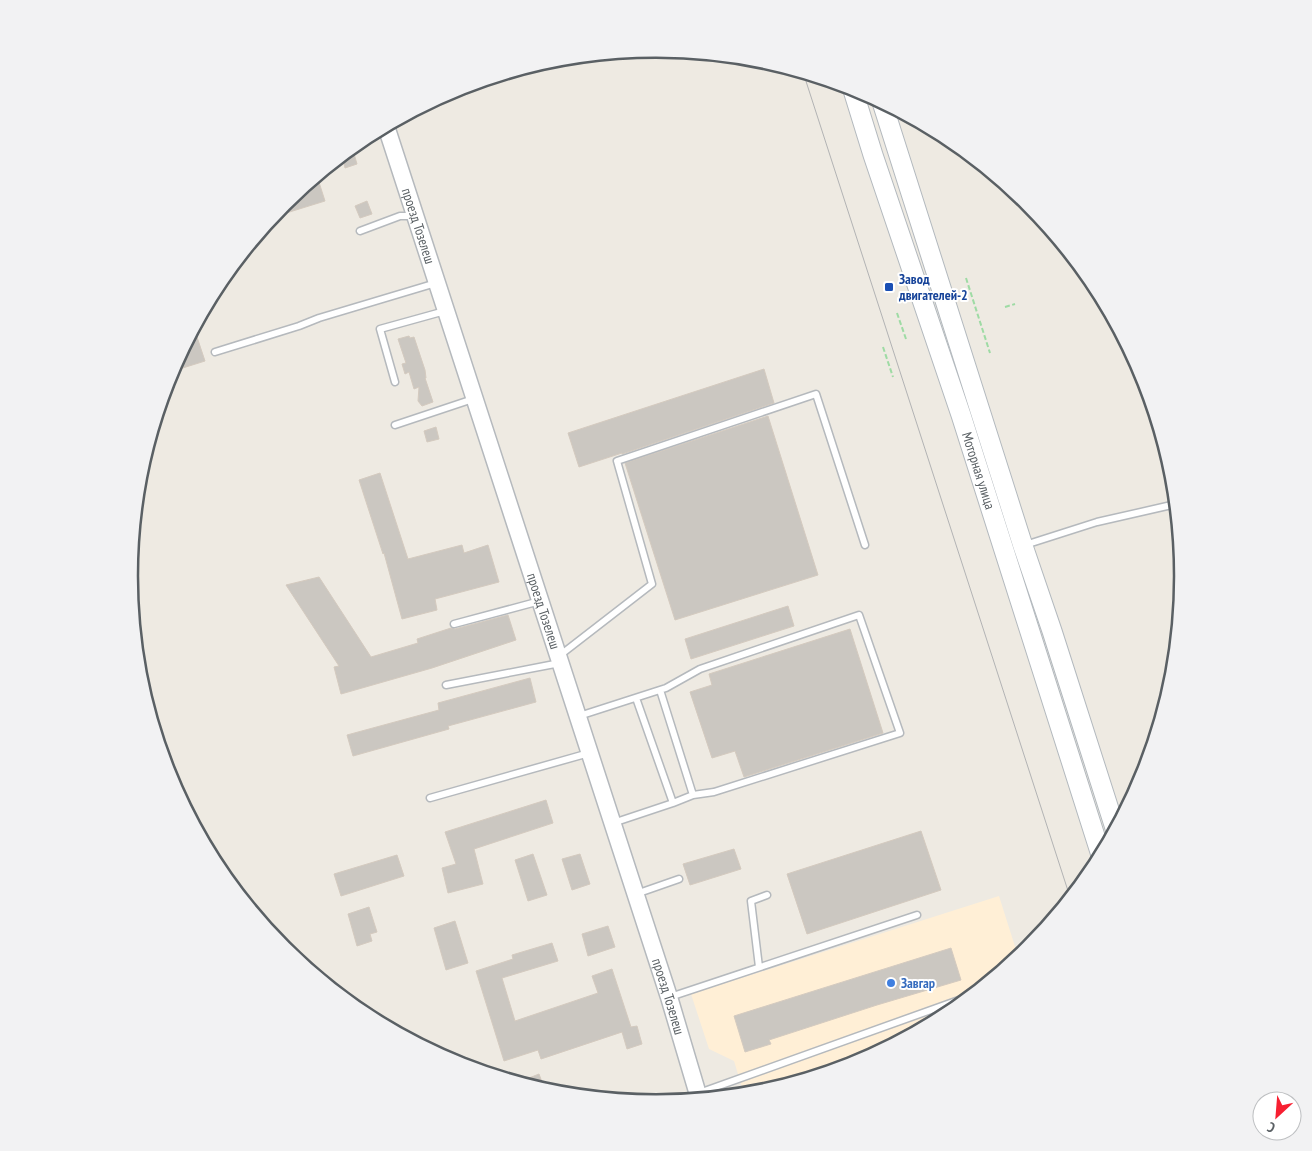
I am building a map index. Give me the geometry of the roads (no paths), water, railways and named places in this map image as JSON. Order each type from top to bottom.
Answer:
[{"type":"main road","name":"Моторная улица","points":[[855,98],[961,415],[1098,846]]},
{"type":"main road","name":"Моторная улица","points":[[885,111],[1113,821]]},
{"type":"main road","points":[[1031,637],[1052,631]]},
{"type":"street","name":"проезд Тозелеш","points":[[388,133],[590,753],[698,1091]]},
{"type":"lane","points":[[360,231],[400,216],[415,216]]},
{"type":"lane","points":[[215,352],[319,318],[437,283]]},
{"type":"lane","points":[[395,382],[380,329],[446,310]]},
{"type":"lane","points":[[446,685],[559,660],[652,584],[617,461],[816,394],[865,545]]},
{"type":"lane","points":[[395,425],[475,399]]},
{"type":"lane","points":[[1023,546],[1097,522],[1170,505]]},
{"type":"lane","points":[[454,624],[540,601]]},
{"type":"lane","points":[[578,717],[666,688],[700,669],[859,615],[900,733],[714,792],[693,795],[612,823]]},
{"type":"lane","points":[[660,690],[693,795]]},
{"type":"lane","points":[[636,698],[673,803]]},
{"type":"lane","points":[[430,798],[590,753]]},
{"type":"lane","points":[[635,894],[679,879]]},
{"type":"lane","points":[[759,967],[752,901],[767,895]]},
{"type":"lane","points":[[668,997],[917,915]]},
{"type":"lane","points":[[716,1090],[945,1005]]},
{"type":"tram line","points":[[805,80],[1068,890]]},
{"type":"place","name":"Завод двигателей-2","points":[[889,287]]},
{"type":"place","name":"Завгар","points":[[891,983]]}]
